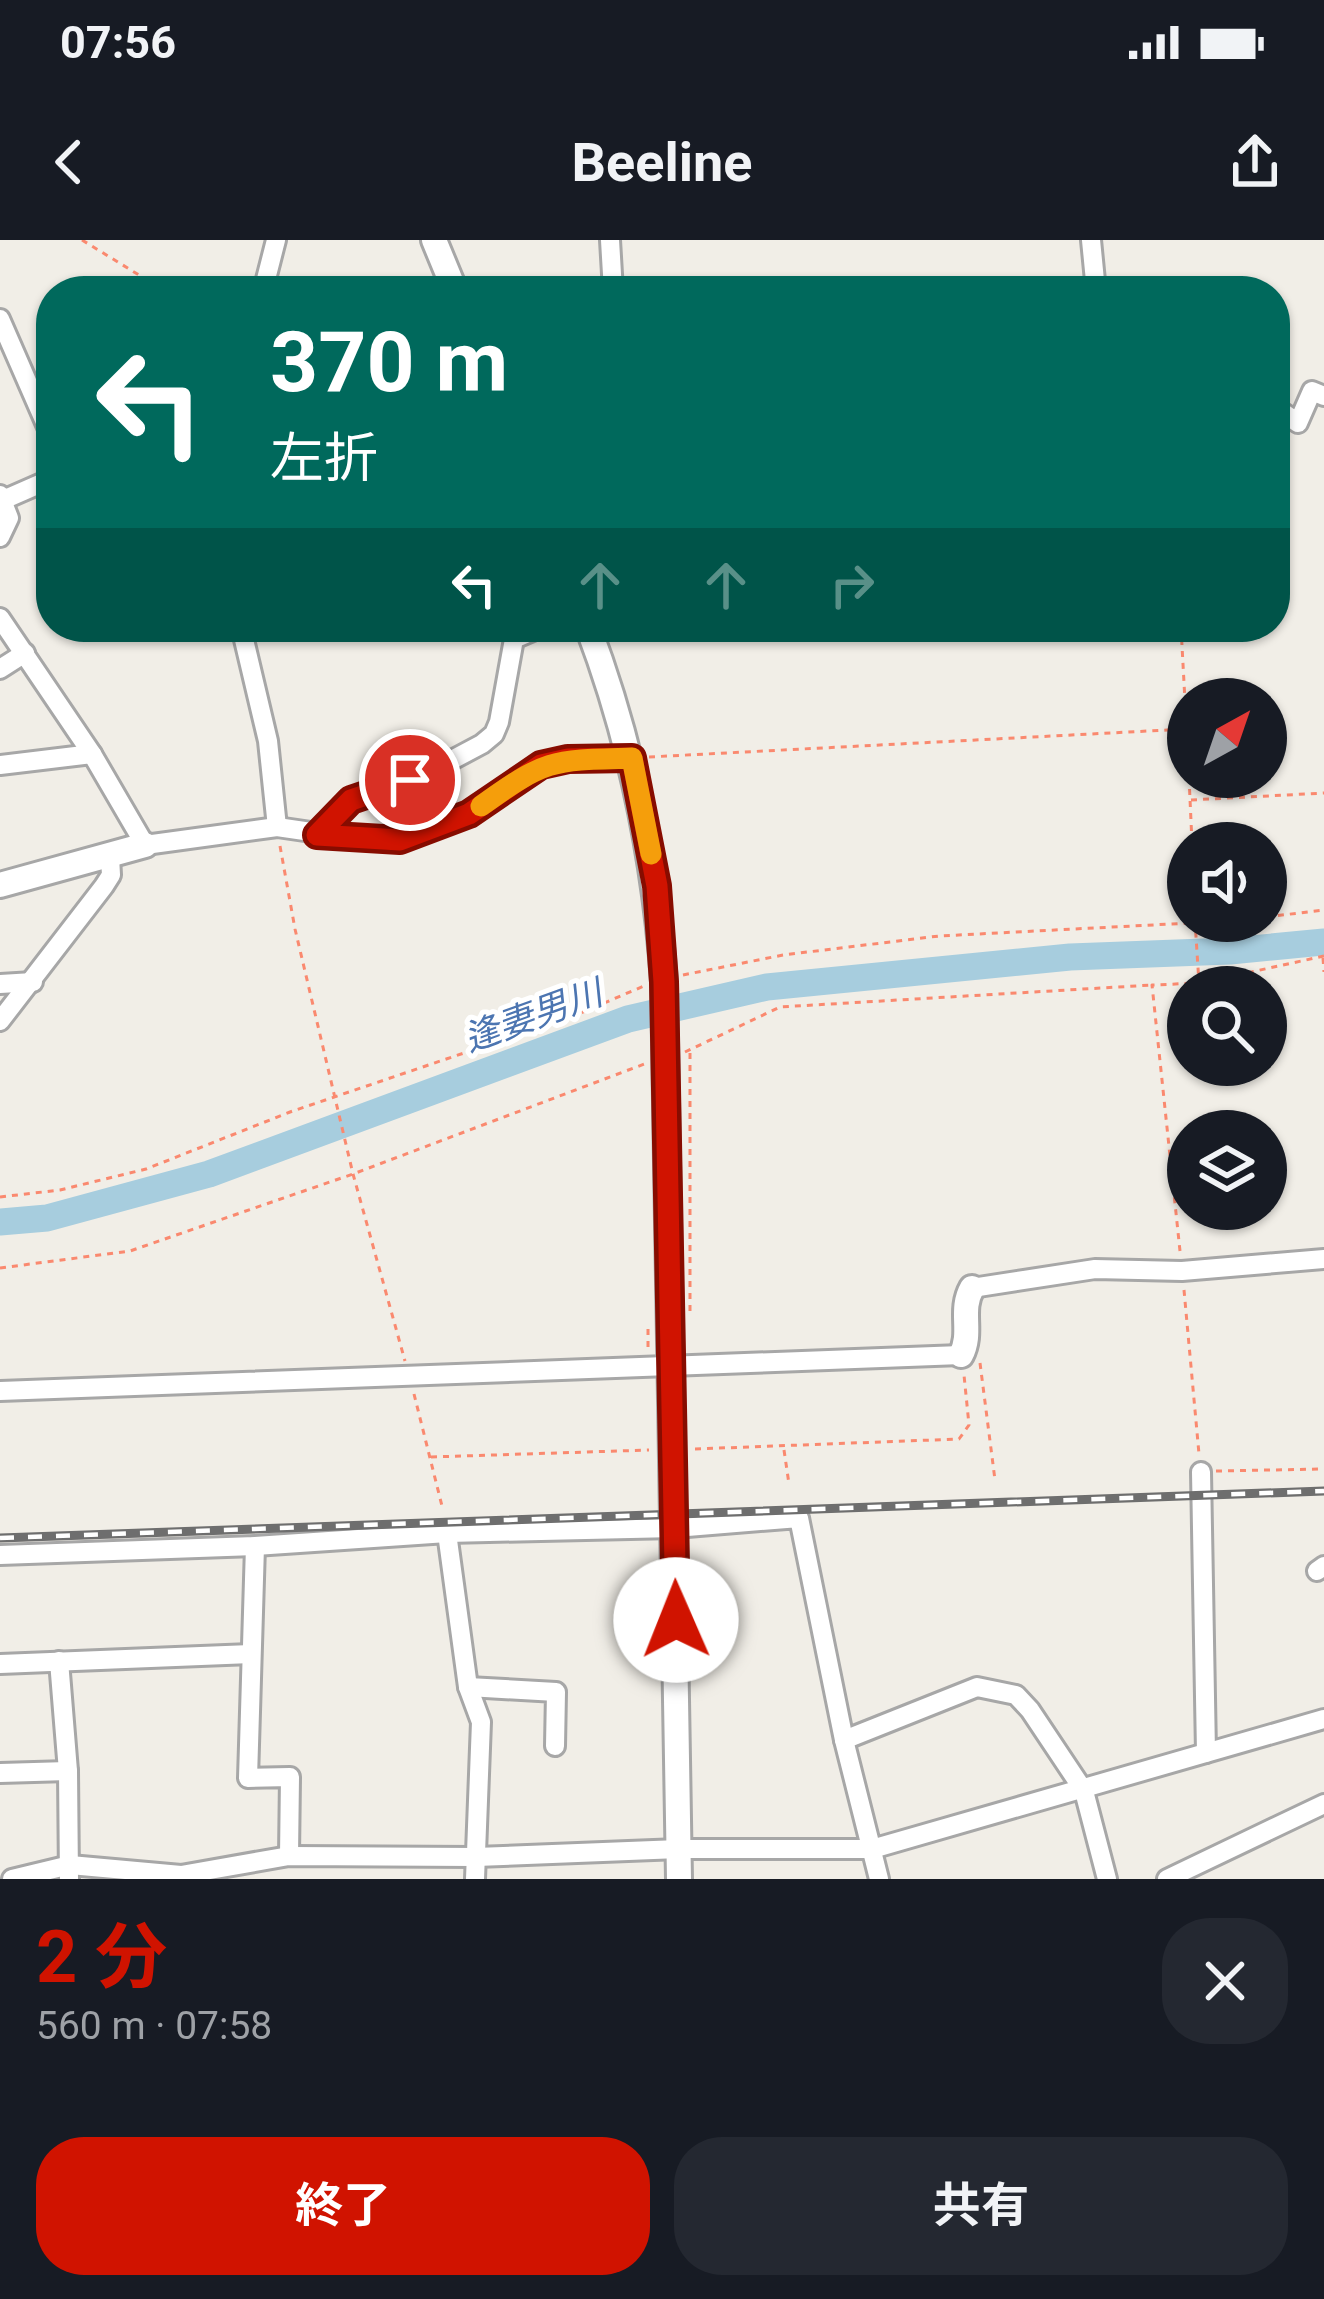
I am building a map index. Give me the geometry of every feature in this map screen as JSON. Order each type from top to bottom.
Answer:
[{"type":"street","points":[[267,276],[276,240]]},
{"type":"street","points":[[434,240],[449,276]]},
{"type":"street","points":[[610,240],[612,276]]},
{"type":"street","points":[[1090,240],[1094,276]]},
{"type":"street","points":[[0,319],[36,402]]},
{"type":"street","points":[[1290,417],[1298,423],[1312,391],[1324,395]]},
{"type":"street","points":[[0,536],[9,523],[1,497],[36,484]]},
{"type":"street","points":[[0,618],[92,754],[145,845]]},
{"type":"street","points":[[245,642],[268,741],[277,827]]},
{"type":"street","points":[[317,835],[351,800],[384,792],[435,769],[494,734],[511,642]]},
{"type":"street","points":[[593,642],[632,758],[657,886],[674,1050],[671,1319],[679,1879]]},
{"type":"street","points":[[0,669],[25,653]]},
{"type":"street","points":[[0,765],[92,754]]},
{"type":"street","points":[[0,885],[145,845],[277,827],[317,835],[400,840],[469,814],[541,765],[568,759],[632,758]]},
{"type":"street","points":[[0,1021],[111,875],[110,857]]},
{"type":"street","points":[[0,985],[33,982]]},
{"type":"street","points":[[0,1391],[410,1377],[965,1348],[964,1302],[972,1288],[1095,1269],[1182,1271],[1324,1259]]},
{"type":"street","points":[[1201,1472],[1206,1753]]},
{"type":"street","points":[[0,1555],[447,1533],[675,1528],[799,1518],[844,1740],[879,1879]]},
{"type":"street","points":[[447,1533],[468,1687],[481,1722],[475,1879]]},
{"type":"street","points":[[255,1546],[248,1778],[290,1777],[277,1864]]},
{"type":"street","points":[[0,1664],[251,1654]]},
{"type":"street","points":[[59,1661],[68,1771],[69,1872]]},
{"type":"street","points":[[468,1687],[556,1691],[555,1746]]},
{"type":"street","points":[[844,1740],[977,1687],[1016,1695],[1084,1791],[1107,1879]]},
{"type":"street","points":[[12,1879],[69,1872],[181,1877],[277,1864],[679,1849],[872,1849],[1324,1719]]},
{"type":"street","points":[[0,1773],[68,1771]]},
{"type":"street","points":[[1167,1879],[1324,1804]]},
{"type":"path","points":[[82,240],[141,276]]},
{"type":"path","points":[[1182,642],[1184,678]]},
{"type":"path","points":[[632,758],[1167,730]]},
{"type":"path","points":[[1192,822],[1191,800],[1324,793]]},
{"type":"path","points":[[277,827],[295,929],[353,1170],[442,1506]]},
{"type":"path","points":[[1287,914],[1324,910]]},
{"type":"path","points":[[0,1196],[60,1190],[146,1168],[337,1096],[576,1015],[640,986],[688,973],[783,955],[939,936],[1167,927]]},
{"type":"path","points":[[1277,966],[1323,956],[1324,972]]},
{"type":"path","points":[[0,1268],[130,1251],[780,1007],[1167,984]]},
{"type":"path","points":[[1152,985],[1201,1472],[1324,1469]]},
{"type":"path","points":[[671,1319],[692,1311],[674,1050]]},
{"type":"path","points":[[429,1457],[959,1439],[969,1425],[965,1348],[976,1340],[995,1480]]},
{"type":"path","points":[[783,1448],[789,1484]]},
{"type":"waterway","name":"逢妻男川","points":[[0,1222],[47,1218],[209,1174],[628,1019],[767,987],[1070,957],[1324,942]]},
{"type":"railway","points":[[0,1538],[1324,1491]]},
{"type":"slow traffic","points":[[481,806],[541,765],[568,759],[632,758],[651,854]]},
{"type":"route","points":[[410,780],[351,800],[317,835],[400,840],[469,814],[541,765],[568,759],[632,758],[657,886],[664,982],[676,1620]]}]
